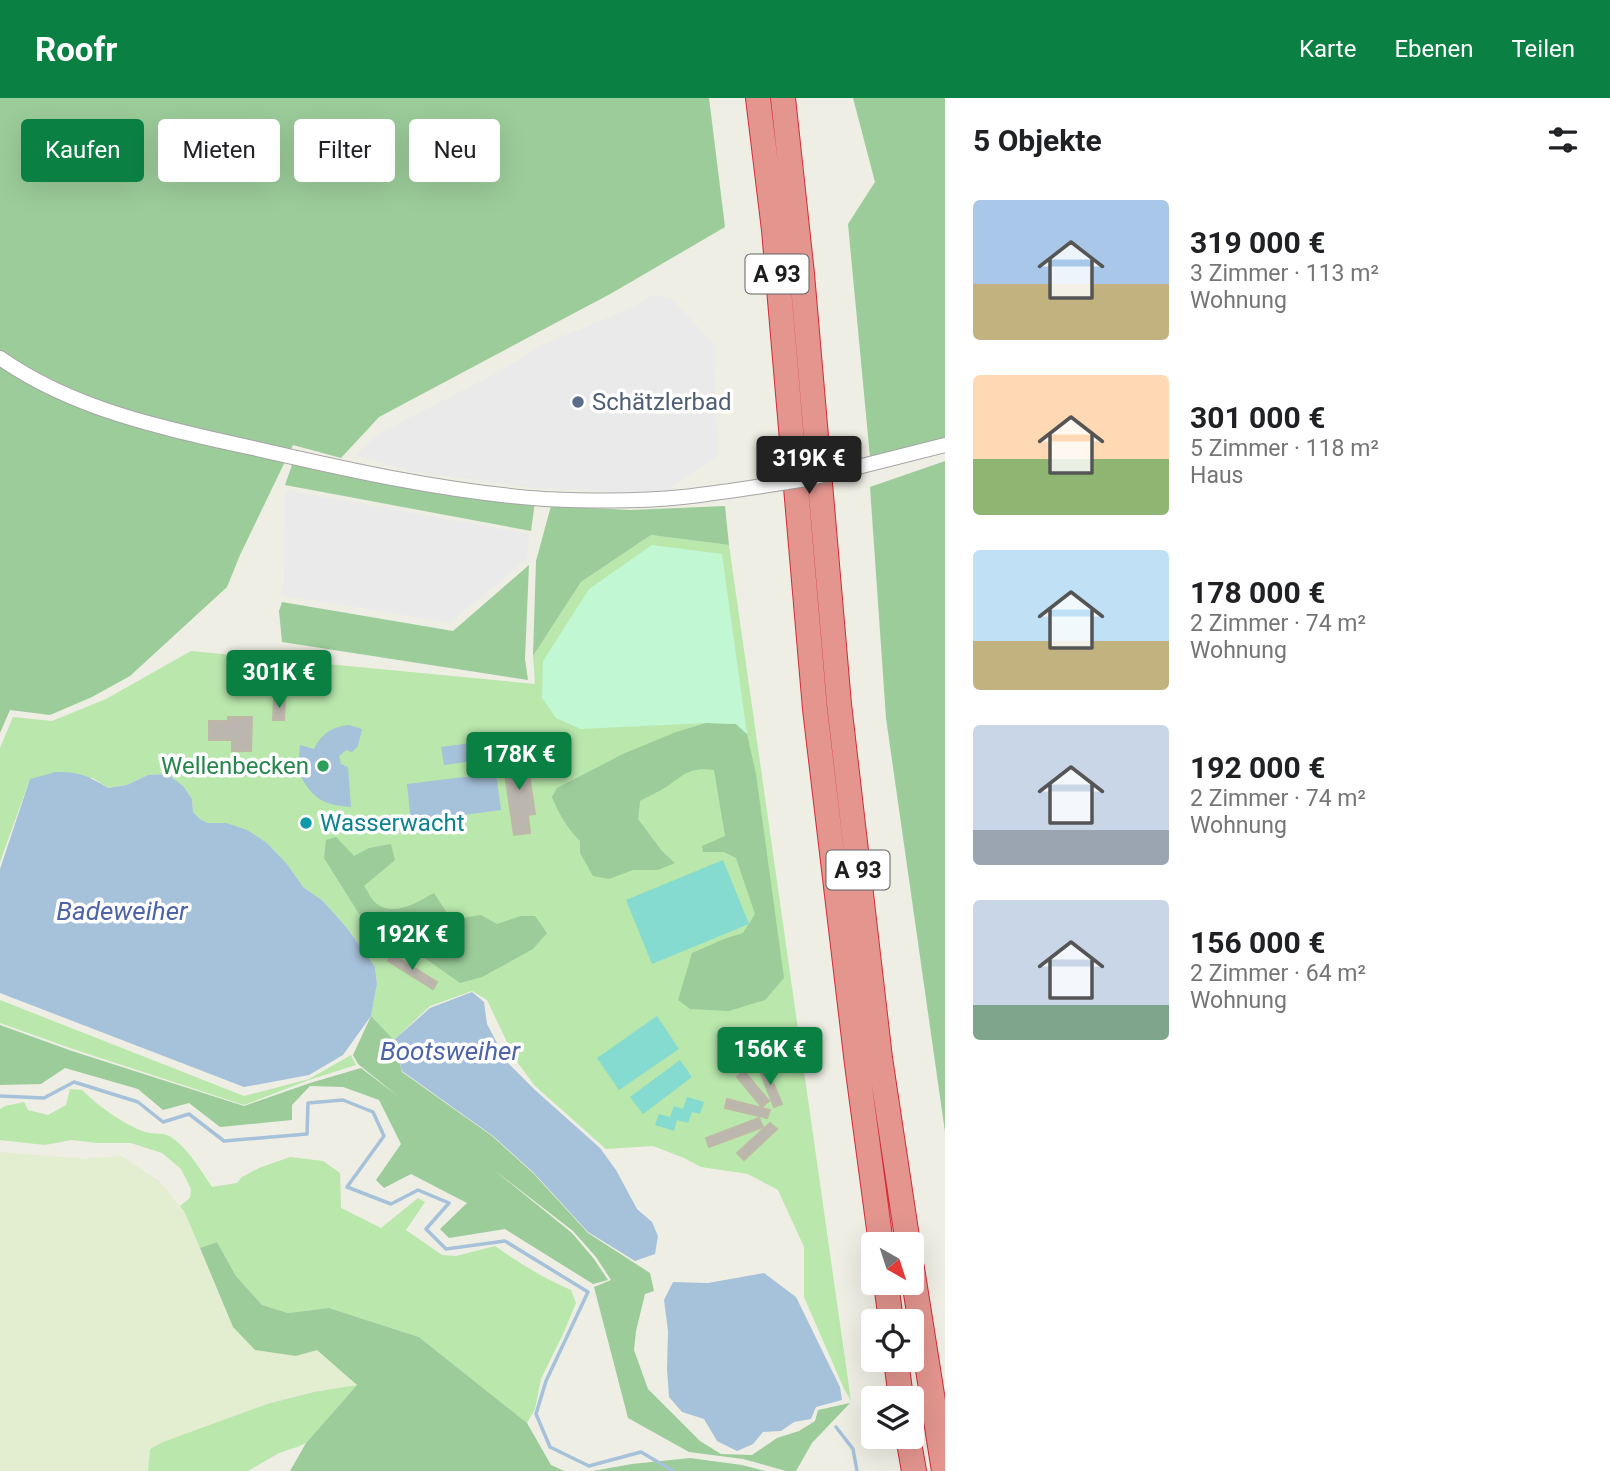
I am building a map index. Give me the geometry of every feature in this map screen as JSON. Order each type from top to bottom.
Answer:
[{"type":"highway","name":"A 93","points":[[758,98],[774,230],[815,709],[879,1232]]},
{"type":"highway","name":"A 93","points":[[783,98],[804,287],[839,704],[880,1058],[906,1232]]},
{"type":"highway","points":[[916,1295],[944,1471]]},
{"type":"highway","points":[[910,1449],[914,1471]]},
{"type":"street","points":[[0,358],[52,388],[90,405],[185,433],[406,481],[545,499],[680,498],[806,479],[945,445]]},
{"type":"green space","points":[[0,98],[709,98],[725,227],[612,293],[379,417],[341,458],[293,445],[227,587],[130,676],[92,697],[50,715],[10,710],[0,733]]},
{"type":"green space","points":[[853,98],[945,98],[945,438],[870,457],[848,224],[875,182]]},
{"type":"green space","points":[[945,461],[945,1132],[886,718],[870,487]]},
{"type":"green space","points":[[293,462],[396,486],[535,502],[531,531],[285,485]]},
{"type":"green space","points":[[551,506],[630,510],[725,506],[729,545],[651,535],[581,582],[533,656],[536,561]]},
{"type":"green space","points":[[651,535],[729,545],[851,1401],[804,1297],[804,1247],[778,1190],[748,1174],[701,1167],[653,1146],[606,1149],[535,1086],[515,1059],[487,1000],[472,991],[430,1006],[394,1040],[371,1016],[377,984],[375,967],[347,928],[323,901],[303,887],[287,864],[267,843],[226,823],[208,823],[201,820],[193,812],[192,799],[184,787],[168,774],[148,775],[127,785],[108,788],[93,778],[30,779],[0,862],[0,748],[13,717],[52,721],[106,699],[191,651],[535,684],[533,656],[581,582]]},
{"type":"green space","points":[[652,545],[722,554],[747,734],[736,724],[706,723],[581,729],[556,718],[542,698],[543,661],[589,589]]},
{"type":"green space","points":[[529,565],[525,659],[528,680],[282,642],[279,611],[282,602],[453,631]]},
{"type":"green space","points":[[706,723],[736,724],[747,734],[756,774],[784,978],[765,1000],[729,1011],[690,1009],[678,1000],[692,953],[743,933],[755,914],[736,858],[724,852],[703,852],[702,846],[725,836],[714,770],[690,771],[640,801],[638,819],[662,851],[675,863],[658,870],[633,870],[609,879],[593,876],[580,853],[580,841],[564,820],[552,797],[557,788],[625,753]]},
{"type":"green space","points":[[336,837],[354,856],[369,848],[391,844],[395,860],[364,886],[375,902],[384,908],[406,907],[434,893],[447,913],[455,919],[481,915],[497,924],[521,916],[535,916],[547,933],[533,949],[482,977],[460,983],[402,942],[383,925],[361,917],[324,858],[326,840]]},
{"type":"green space","points":[[0,1000],[244,1096],[309,1079],[351,1055],[356,1065],[244,1105],[0,1023]]},
{"type":"green space","points":[[371,1016],[394,1040],[402,1072],[492,1136],[533,1173],[588,1233],[650,1273],[654,1291],[645,1294],[634,1350],[648,1389],[700,1441],[721,1454],[752,1455],[777,1438],[799,1431],[815,1421],[818,1410],[850,1403],[812,1443],[796,1471],[786,1471],[743,1459],[689,1452],[628,1418],[594,1287],[611,1280],[596,1257],[573,1231],[494,1170],[572,1233],[608,1280],[593,1284],[505,1229],[449,1238],[440,1229],[467,1203],[411,1174],[384,1188],[376,1180],[401,1144],[379,1100],[343,1087],[310,1086],[292,1105],[292,1120],[220,1127],[189,1103],[163,1110],[138,1089],[65,1068],[41,1084],[0,1085],[0,1025],[244,1106],[361,1068],[399,1097],[358,1064],[353,1055]]},
{"type":"green space","points":[[70,1089],[82,1090],[128,1125],[148,1133],[171,1137],[189,1153],[212,1187],[237,1183],[242,1177],[259,1168],[290,1157],[323,1161],[340,1173],[341,1208],[381,1228],[418,1198],[425,1202],[406,1230],[442,1255],[456,1256],[495,1246],[532,1270],[571,1290],[576,1303],[541,1379],[535,1409],[527,1423],[419,1337],[329,1308],[288,1313],[262,1305],[236,1276],[217,1242],[200,1248],[180,1206],[190,1198],[191,1189],[181,1169],[162,1153],[131,1143],[72,1140],[45,1145],[0,1140],[0,1109],[24,1102],[28,1110],[48,1115],[66,1105]]},
{"type":"green space","points":[[0,1152],[84,1159],[121,1156],[159,1181],[184,1211],[233,1327],[296,1356],[317,1350],[357,1385],[267,1404],[163,1442],[150,1449],[148,1471],[0,1471]]},
{"type":"green space","points":[[217,1242],[236,1276],[262,1305],[288,1313],[329,1308],[419,1337],[527,1423],[551,1465],[564,1471],[290,1471],[306,1443],[357,1385],[317,1350],[296,1356],[255,1350],[233,1327],[200,1248]]},
{"type":"green space","points":[[357,1385],[306,1443],[279,1453],[248,1471],[148,1471],[150,1449],[163,1442],[267,1404]]},
{"type":"green space","points":[[690,1458],[765,1471],[593,1471],[632,1464]]},
{"type":"shaded area","name":"Schätzlerbad","points":[[654,295],[672,299],[713,343],[718,457],[672,487],[675,493],[536,488],[409,471],[356,455],[378,434],[502,370],[544,344],[626,310]]},
{"type":"shaded area","points":[[285,490],[529,534],[527,559],[450,623],[281,595],[284,582]]},
{"type":"shaded area","points":[[723,860],[749,924],[652,964],[626,900]]},
{"type":"shaded area","points":[[657,1016],[679,1049],[619,1090],[597,1058]]},
{"type":"shaded area","points":[[680,1060],[692,1077],[643,1114],[630,1097]]},
{"type":"shaded area","points":[[687,1097],[704,1102],[700,1114],[692,1112],[688,1123],[677,1120],[674,1131],[655,1125],[659,1114],[670,1117],[674,1106],[683,1109]]},
{"type":"water","name":"Wellenbecken","points":[[349,725],[362,729],[358,746],[352,752],[346,750],[339,756],[341,764],[348,767],[351,807],[321,800],[301,777],[305,774],[303,768],[298,766],[300,745],[314,749],[328,732]]},
{"type":"water","points":[[486,741],[489,759],[444,765],[441,747]]},
{"type":"water","name":"Badeweiher","points":[[56,772],[84,776],[108,788],[127,785],[148,775],[168,774],[184,787],[192,799],[193,812],[201,820],[208,823],[226,823],[247,830],[267,843],[287,864],[303,887],[323,901],[347,928],[375,967],[377,984],[371,1016],[343,1055],[309,1075],[244,1087],[0,993],[0,869],[30,779]]},
{"type":"water","points":[[496,773],[501,810],[411,822],[407,784]]},
{"type":"water","name":"Bootsweiher","points":[[472,992],[484,1002],[487,1024],[507,1062],[600,1148],[616,1170],[637,1209],[652,1222],[658,1236],[655,1254],[635,1261],[588,1232],[533,1172],[493,1136],[402,1071],[394,1040],[430,1008]]},
{"type":"water","points":[[764,1273],[796,1297],[840,1387],[842,1400],[816,1407],[811,1419],[794,1422],[781,1431],[763,1432],[753,1444],[737,1451],[717,1441],[704,1419],[682,1412],[669,1397],[668,1331],[664,1300],[673,1282],[708,1283]]},
{"type":"building","points":[[274,700],[285,700],[284,720],[273,720]]},
{"type":"building","points":[[228,717],[252,717],[251,751],[232,751],[232,740],[209,740],[209,721],[228,721]]},
{"type":"building","points":[[526,754],[535,814],[528,815],[530,833],[514,835],[504,767],[500,758]]},
{"type":"building","points":[[392,954],[437,982],[433,989],[388,961]]},
{"type":"building","points":[[766,1066],[782,1104],[774,1107],[759,1069]]},
{"type":"building","points":[[744,1071],[769,1101],[762,1107],[737,1077]]},
{"type":"building","points":[[727,1099],[770,1110],[767,1118],[725,1108]]},
{"type":"building","points":[[759,1118],[763,1127],[709,1147],[706,1138]]},
{"type":"building","points":[[770,1123],[777,1129],[744,1160],[737,1153]]},
{"type":"waterway","points":[[0,1096],[44,1098],[74,1082],[138,1102],[163,1122],[189,1114],[224,1141],[307,1134],[308,1103],[343,1100],[373,1112],[384,1136],[347,1187],[391,1204],[418,1190],[449,1203],[426,1229],[446,1249],[505,1241],[588,1292],[546,1381],[536,1414],[550,1447],[589,1466],[641,1452],[673,1471]]},
{"type":"waterway","points":[[836,1427],[853,1449],[857,1471]]},
{"type":"place","name":"Schätzlerbad","points":[[578,402]]},
{"type":"place","name":"Wellenbecken","points":[[323,766]]},
{"type":"place","name":"Wasserwacht","points":[[306,823]]}]
